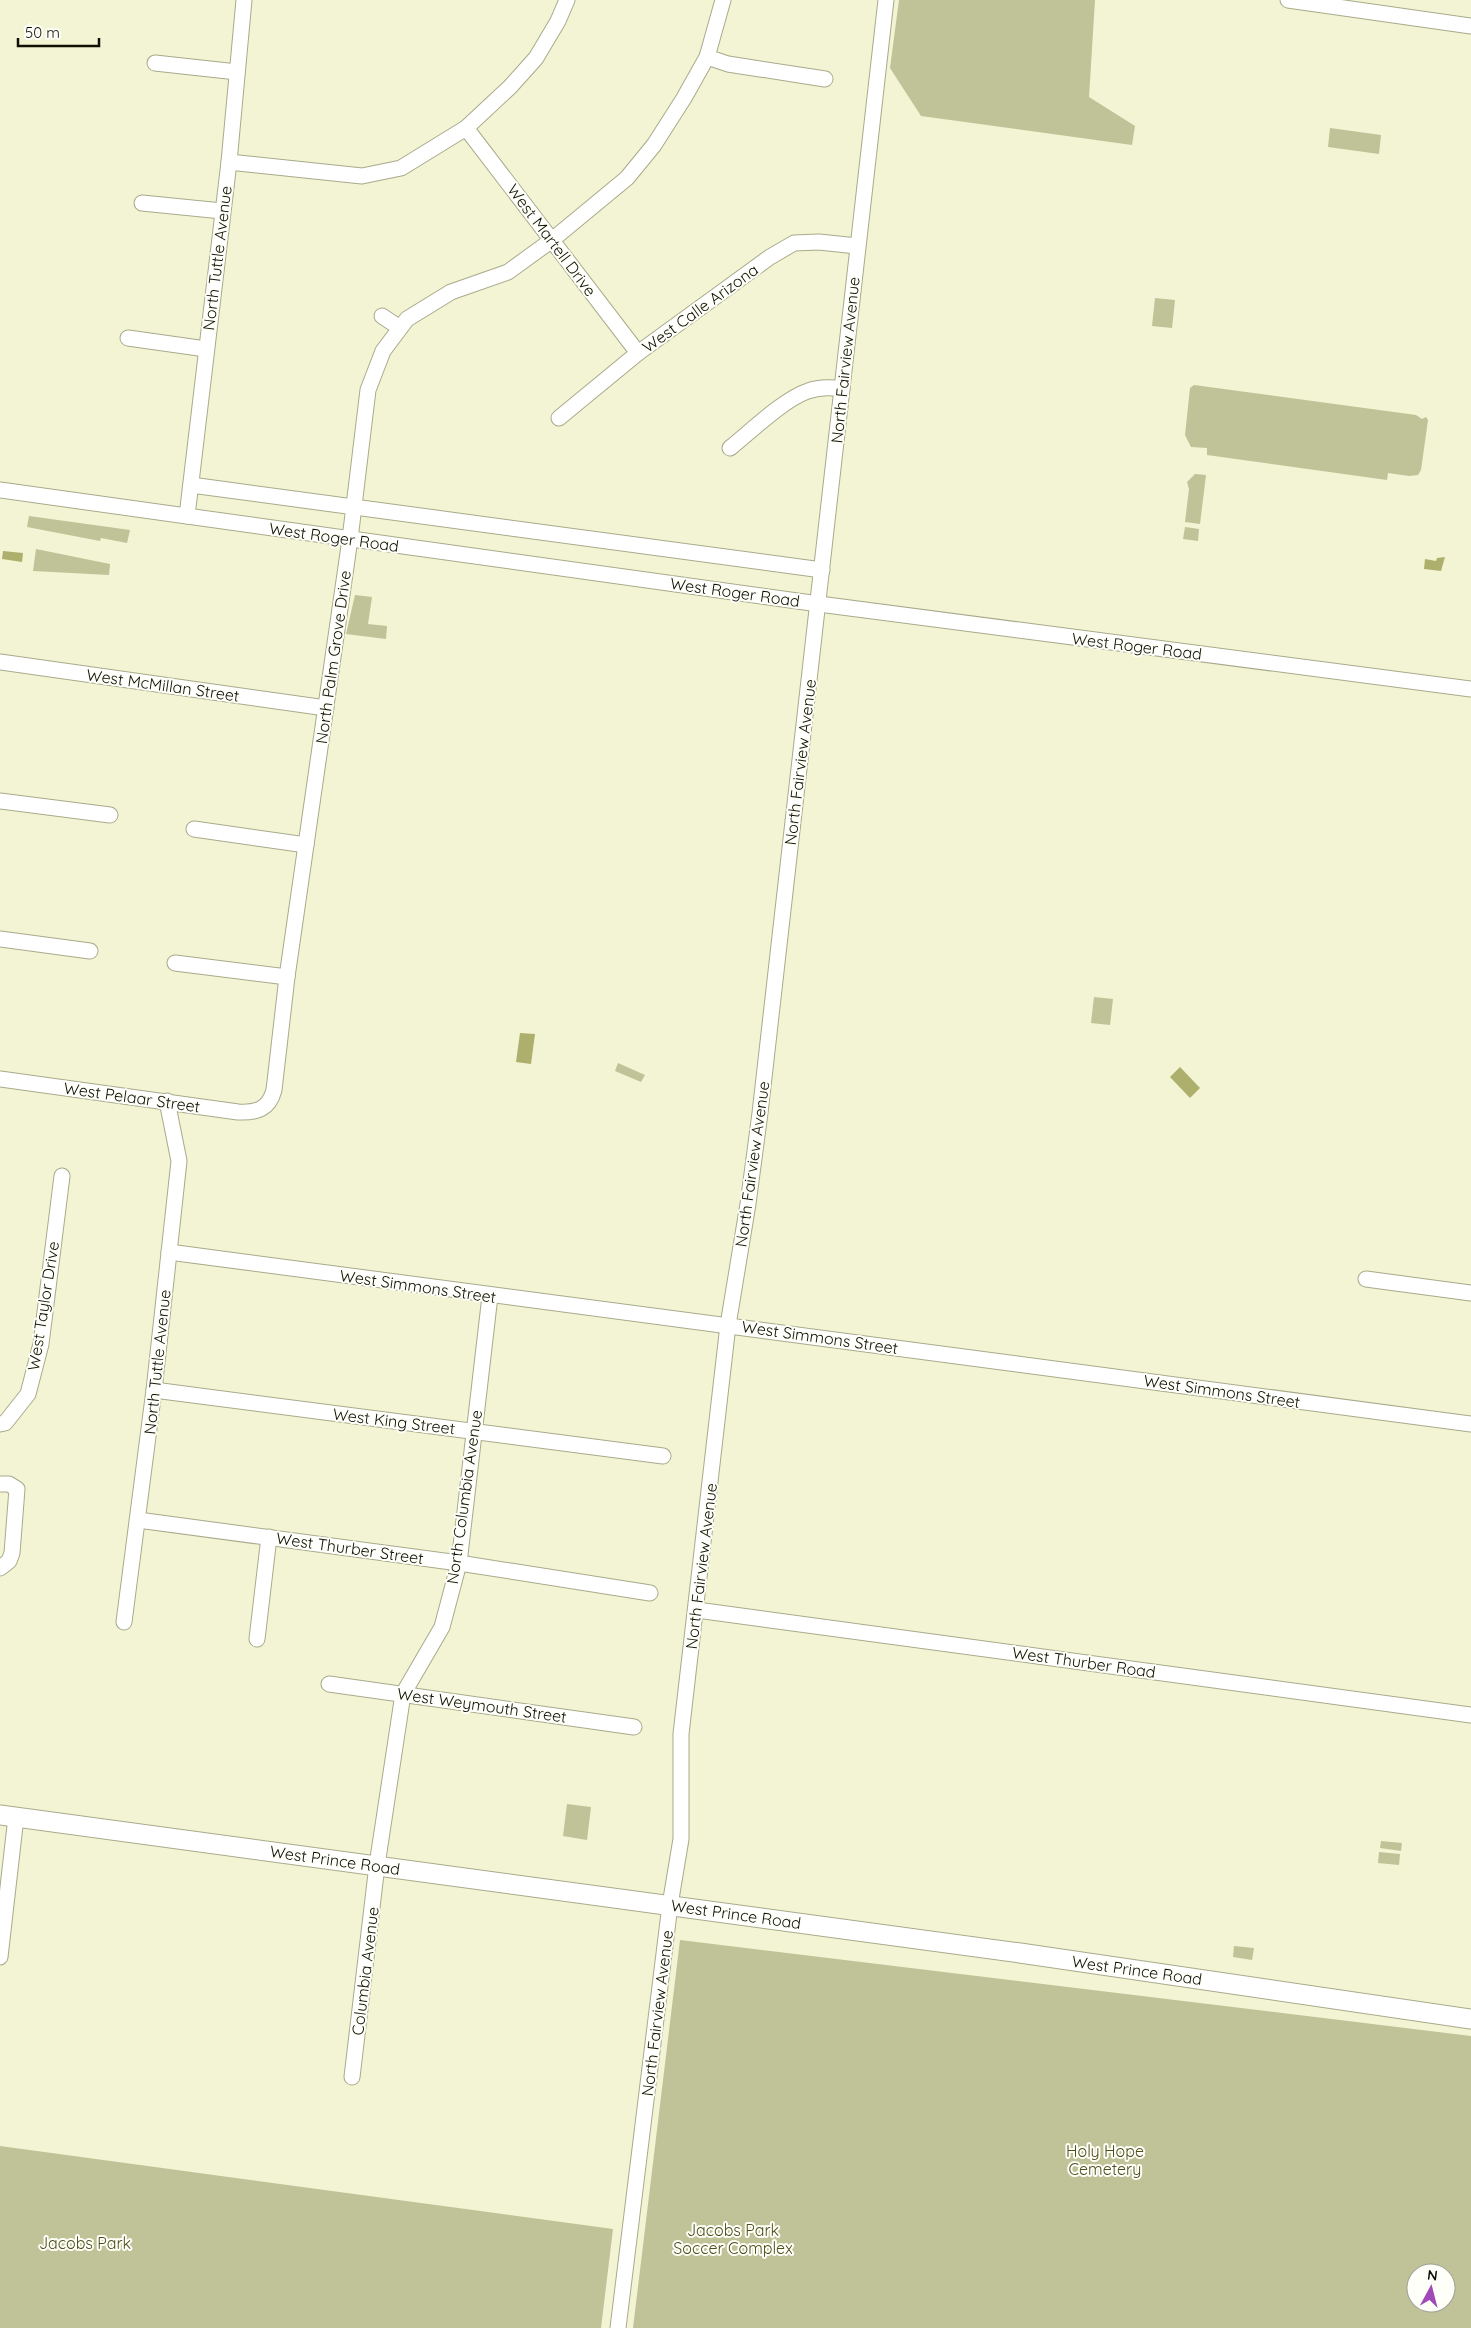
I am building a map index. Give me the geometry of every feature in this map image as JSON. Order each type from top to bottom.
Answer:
[{"type":"main road","name":"West Prince Road","points":[[8,1816],[1063,1959],[1471,2019]]},
{"type":"street","name":"North Tuttle Avenue","points":[[187,516],[228,162],[244,0]]},
{"type":"street","points":[[228,162],[362,176],[401,168],[466,128],[510,87],[536,58],[558,21],[567,0]]},
{"type":"street","name":"North Palm Grove Drive","points":[[268,1111],[274,1090],[287,977],[350,539],[368,390],[383,351],[407,319],[451,292],[508,272],[552,240],[627,178],[654,145],[707,57],[723,0]]},
{"type":"street","name":"North Fairview Avenue","points":[[618,2328],[670,1905],[681,1839],[681,1734],[728,1325],[748,1204],[759,1122],[886,0]]},
{"type":"street","points":[[1294,0],[1471,26]]},
{"type":"street","points":[[707,57],[728,64],[825,79]]},
{"type":"street","points":[[155,63],[237,72]]},
{"type":"street","name":"West Martell Drive","points":[[466,128],[638,353]]},
{"type":"street","points":[[142,203],[222,211]]},
{"type":"street","name":"West Calle Arizona","points":[[559,418],[638,353],[770,257],[794,243],[819,242],[858,246]]},
{"type":"street","points":[[382,316],[400,328]]},
{"type":"street","points":[[128,338],[206,349]]},
{"type":"street","points":[[730,448],[788,402],[807,391],[826,387],[842,389]]},
{"type":"street","name":"West Roger Road","points":[[191,485],[822,570]]},
{"type":"street","name":"West Roger Road","points":[[0,490],[819,604],[1471,690]]},
{"type":"street","name":"West McMillan Street","points":[[0,662],[326,708]]},
{"type":"street","points":[[0,801],[110,815]]},
{"type":"street","points":[[194,830],[306,845]]},
{"type":"street","points":[[0,939],[90,951]]},
{"type":"street","points":[[175,963],[287,977]]},
{"type":"street","name":"West Pelaar Street","points":[[0,1079],[248,1112],[268,1111]]},
{"type":"street","name":"North Tuttle Avenue","points":[[124,1622],[154,1390],[179,1161],[167,1101]]},
{"type":"street","name":"West Taylor Drive","points":[[0,1424],[5,1423],[28,1394],[41,1344],[62,1176]]},
{"type":"street","name":"West Simmons Street","points":[[169,1252],[490,1296],[728,1325],[1471,1424]]},
{"type":"street","points":[[1366,1279],[1471,1293]]},
{"type":"street","name":"North Columbia Avenue","points":[[377,1865],[403,1694],[442,1627],[459,1563],[490,1296]]},
{"type":"street","name":"West King Street","points":[[154,1390],[663,1456]]},
{"type":"street","points":[[0,1484],[10,1484],[17,1489],[12,1553],[9,1562],[0,1568]]},
{"type":"street","name":"West Thurber Street","points":[[138,1520],[459,1563],[650,1593]]},
{"type":"street","points":[[257,1639],[269,1537]]},
{"type":"street","name":"West Thurber Road","points":[[696,1610],[1471,1714]]},
{"type":"street","name":"West Weymouth Street","points":[[329,1684],[634,1727]]},
{"type":"street","points":[[0,1957],[8,1816]]},
{"type":"street","name":"Columbia Avenue","points":[[352,2077],[377,1865]]},
{"type":"green space","points":[[899,0],[1095,0],[1089,97],[1135,126],[1132,145],[921,116],[890,68]]},
{"type":"green space","points":[[1330,128],[1381,135],[1379,154],[1328,147]]},
{"type":"green space","points":[[1155,298],[1175,300],[1172,328],[1152,326]]},
{"type":"green space","points":[[1194,385],[1416,415],[1422,419],[1426,417],[1428,420],[1421,470],[1418,475],[1409,476],[1388,473],[1387,480],[1207,455],[1207,448],[1191,447],[1185,435],[1190,388]]},
{"type":"green space","points":[[1195,474],[1206,475],[1200,524],[1185,522],[1189,489],[1187,482]]},
{"type":"green space","points":[[29,516],[130,530],[127,543],[101,538],[100,541],[27,527]]},
{"type":"green space","points":[[1185,527],[1199,529],[1198,541],[1183,539]]},
{"type":"green space","points":[[36,549],[110,564],[109,575],[33,571]]},
{"type":"green space","points":[[355,595],[372,597],[368,624],[387,626],[386,639],[346,634]]},
{"type":"green space","points":[[1094,997],[1113,999],[1110,1025],[1091,1023]]},
{"type":"green space","points":[[618,1063],[645,1075],[641,1082],[615,1071]]},
{"type":"green space","points":[[567,1804],[591,1807],[587,1840],[563,1836]]},
{"type":"green space","points":[[1381,1841],[1402,1843],[1401,1851],[1380,1848]]},
{"type":"green space","points":[[1379,1852],[1400,1854],[1399,1865],[1378,1863]]},
{"type":"green space","name":"Holy Hope Cemetery","points":[[680,1940],[1471,2036],[1471,2328],[633,2328]]},
{"type":"green space","points":[[1234,1946],[1254,1948],[1252,1960],[1233,1957]]},
{"type":"green space","name":"Jacobs Park","points":[[0,2146],[613,2229],[601,2328],[0,2328]]},
{"type":"shaded area","points":[[3,551],[23,553],[22,562],[2,559]]},
{"type":"shaded area","points":[[1445,557],[1441,571],[1424,569],[1425,559],[1436,561],[1437,558]]},
{"type":"shaded area","points":[[520,1033],[535,1034],[531,1064],[516,1062]]},
{"type":"shaded area","points":[[1180,1067],[1200,1088],[1190,1098],[1170,1077]]},
{"type":"park label","name":"Jacobs Park Soccer Complex","points":[[733,2239]]}]
